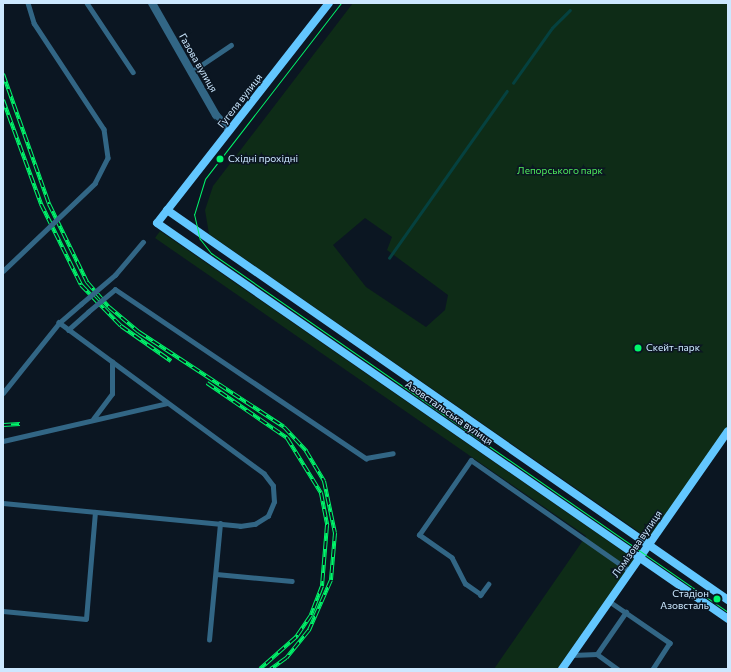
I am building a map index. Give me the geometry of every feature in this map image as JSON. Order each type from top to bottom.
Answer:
[{"type":"street","name":"Газова вулиця","points":[[152,3],[216,114],[229,130]]},
{"type":"street","name":"Гугеля вулиця","points":[[156,225],[329,3]]},
{"type":"street","name":"Азовстальська вулиця","points":[[167,210],[728,600]]},
{"type":"street","name":"Азовстальська вулиця","points":[[156,225],[728,619]]},
{"type":"street","name":"Ломізова вулиця","points":[[562,669],[728,431]]},
{"type":"lane","points":[[3,271],[95,183],[108,158],[104,129],[34,23],[28,3]]},
{"type":"lane","points":[[87,3],[133,72]]},
{"type":"lane","points":[[191,72],[231,45]]},
{"type":"lane","points":[[3,393],[59,323],[115,275],[143,242]]},
{"type":"lane","points":[[68,330],[115,289],[366,458],[393,453]]},
{"type":"lane","points":[[3,503],[220,524],[255,524],[268,516],[274,502],[273,486],[264,474],[59,323]]},
{"type":"lane","points":[[92,420],[112,394],[112,362]]},
{"type":"lane","points":[[3,441],[167,403]]},
{"type":"lane","points":[[489,584],[481,595],[465,584],[452,558],[419,535],[470,460],[630,571]]},
{"type":"lane","points":[[3,611],[86,619],[96,512]]},
{"type":"lane","points":[[209,640],[220,524]]},
{"type":"lane","points":[[216,574],[292,581]]},
{"type":"lane","points":[[609,601],[670,644],[653,669]]},
{"type":"lane","points":[[597,654],[626,612]]},
{"type":"lane","points":[[572,655],[597,654],[618,669]]},
{"type":"green space","name":"Лепорського парк","points":[[353,3],[728,3],[728,426],[649,539],[209,234],[205,210],[213,186]],"holes":[[[365,218],[392,237],[387,250],[448,295],[445,310],[426,327],[366,287],[333,245]]]},
{"type":"green space","points":[[160,231],[634,559],[557,669],[494,669],[586,536],[155,238]]},
{"type":"waterway","points":[[513,83],[552,28],[570,10]]},
{"type":"waterway","points":[[389,258],[507,91]]},
{"type":"tram line","points":[[341,3],[205,179],[194,214],[200,239],[211,253],[728,612]]},
{"type":"railway","points":[[3,74],[49,204],[87,282],[109,307],[139,332],[284,427],[306,451],[324,481],[335,533],[331,580],[309,630],[286,658],[271,669]]},
{"type":"railway","points":[[3,100],[41,204],[81,285],[121,326],[171,361]]},
{"type":"railway","points":[[207,383],[287,438],[321,493],[327,525],[322,586],[311,615],[296,637],[260,669]]},
{"type":"railway","points":[[3,425],[20,424]]},
{"type":"place","name":"Східні прохідні","points":[[220,159]]},
{"type":"place","name":"Скейт-парк","points":[[638,348]]},
{"type":"place","name":"Стадіон Азовсталь","points":[[717,599]]}]
